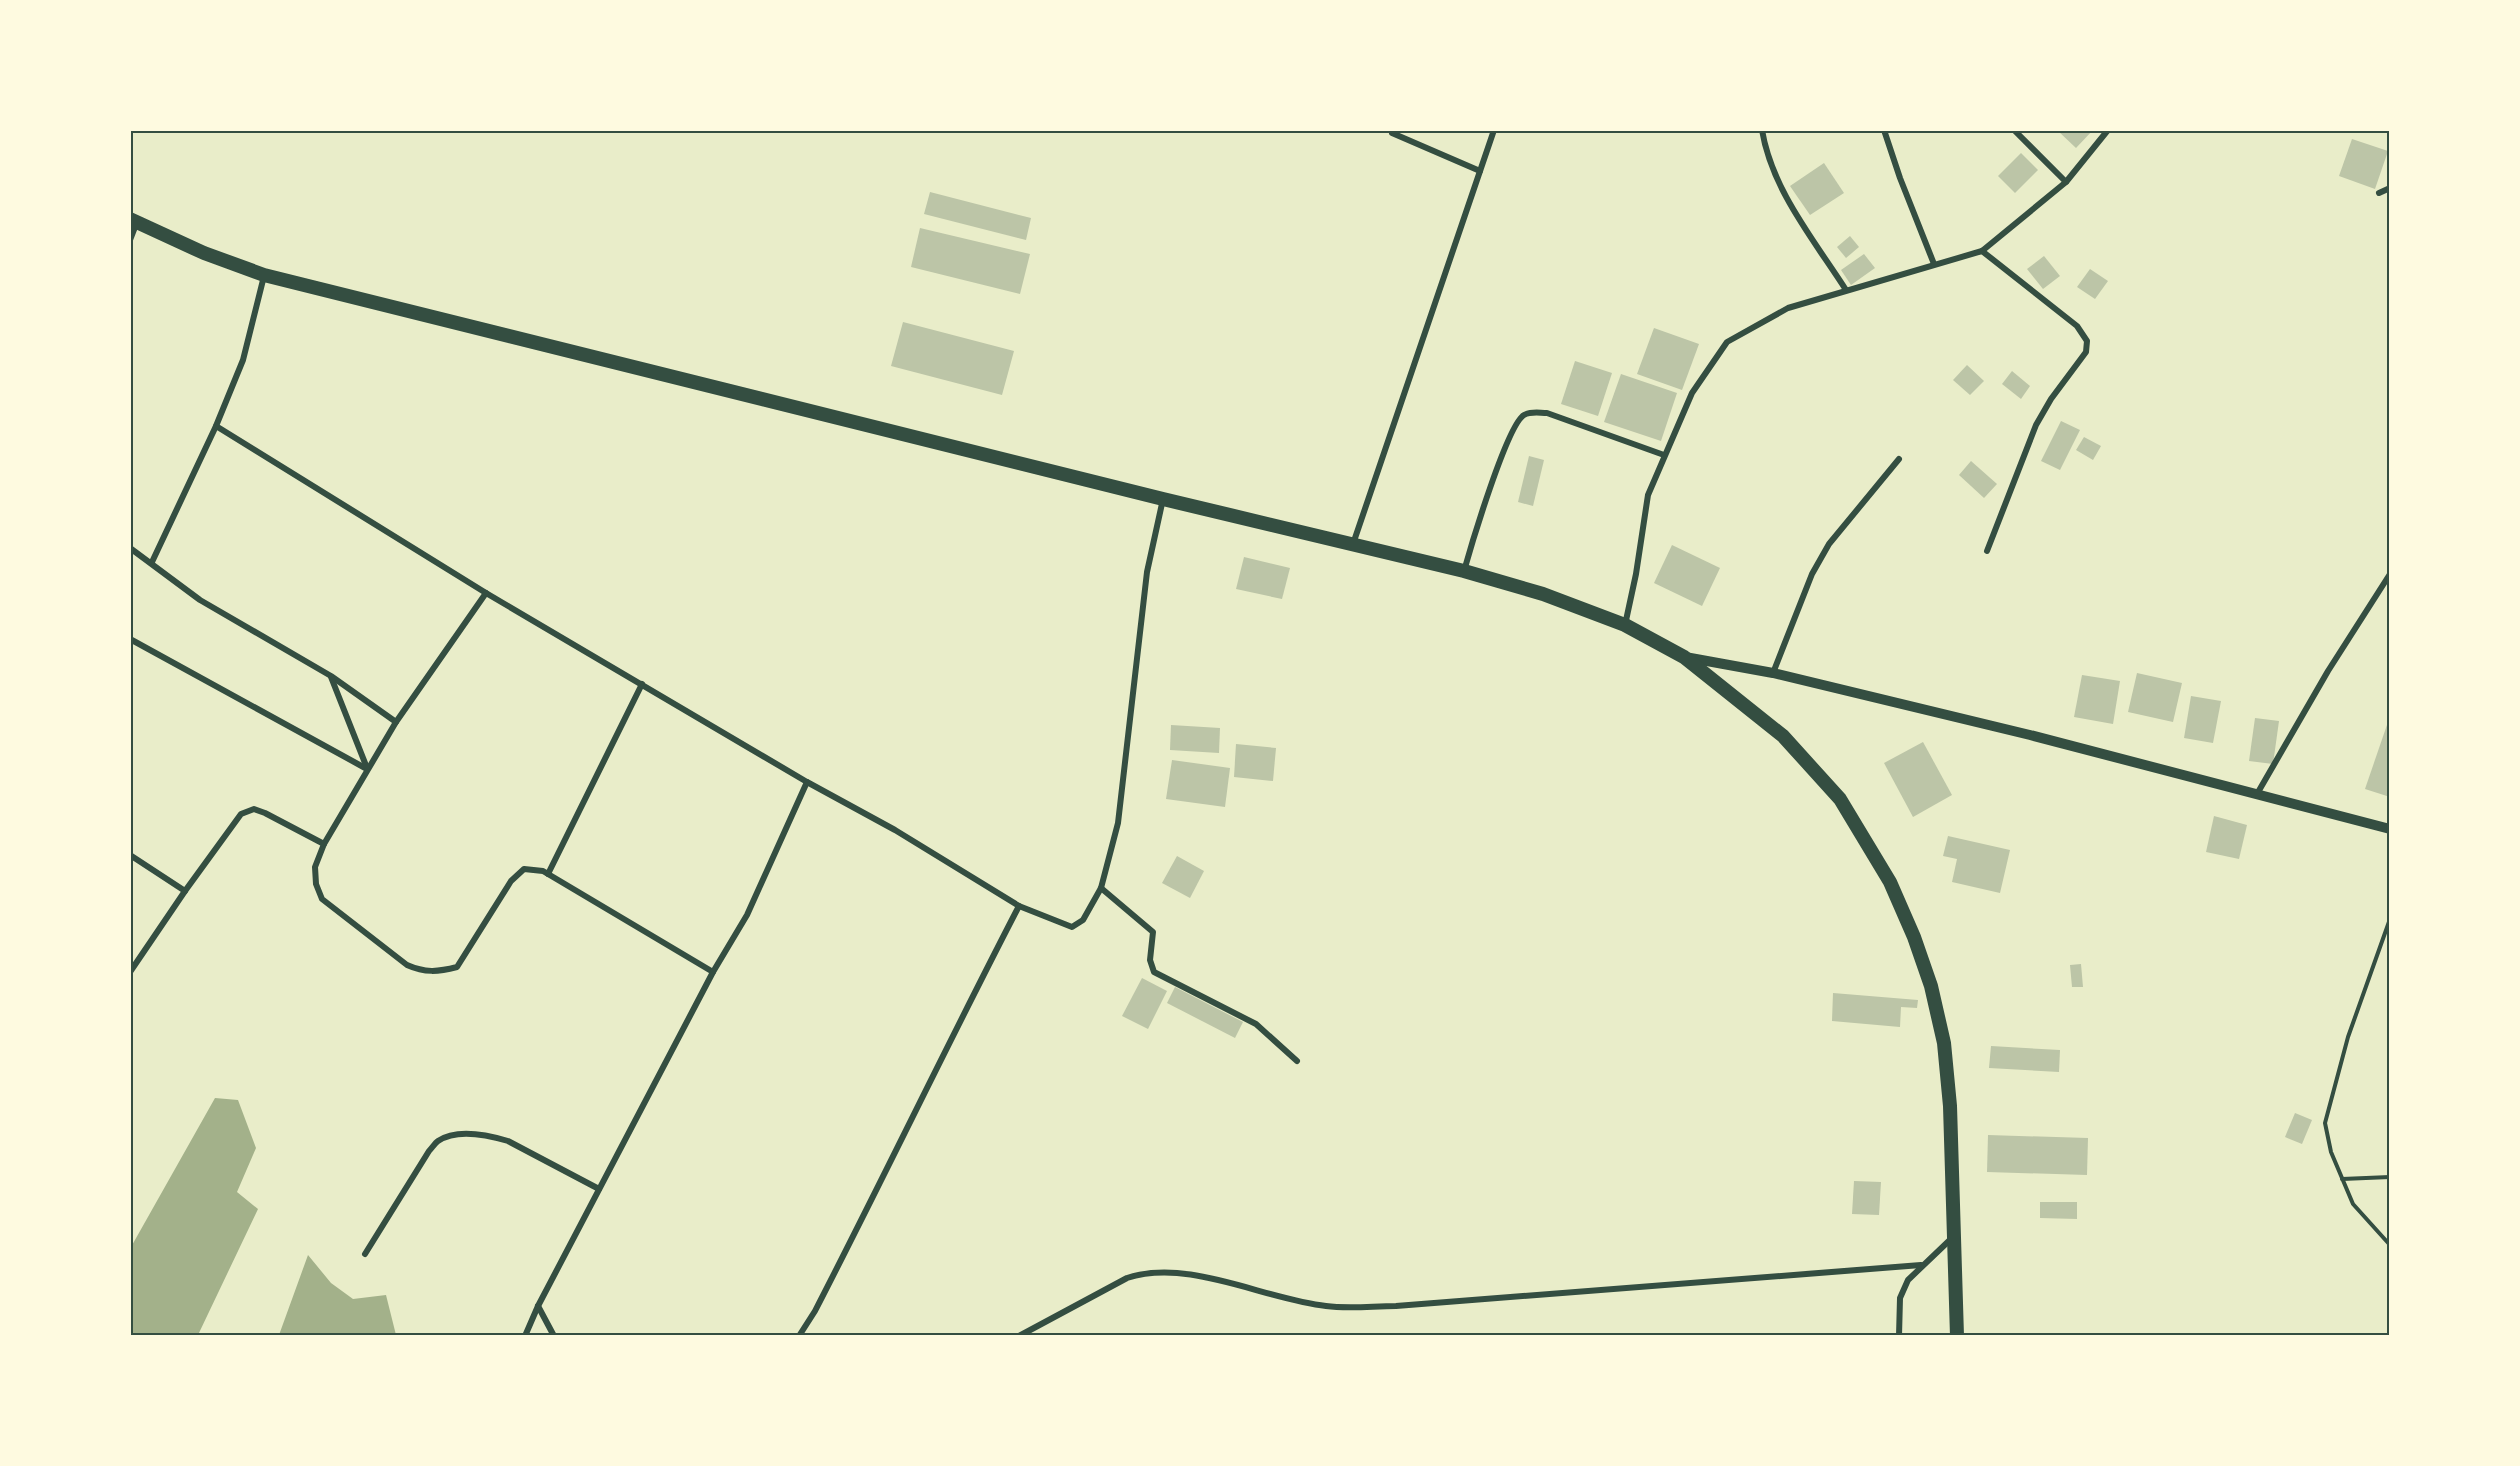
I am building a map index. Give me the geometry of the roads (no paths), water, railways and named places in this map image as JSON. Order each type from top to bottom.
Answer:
[{"type":"main road","points":[[134,220],[204,253],[264,275],[1163,499],[1464,571],[1543,594],[1625,625],[1684,657],[1782,736],[1840,800],[1890,882],[1914,937],[1928,976],[1944,1043],[1950,1106],[1957,1335]]},
{"type":"street","points":[[1352,544],[1494,130]]},
{"type":"street","points":[[1762,130],[1766,155],[1781,189],[1846,290]]},
{"type":"street","points":[[1884,130],[1934,264]]},
{"type":"street","points":[[2014,130],[2066,182]]},
{"type":"street","points":[[1625,625],[1636,574],[1648,495],[1692,393],[1727,342],[1788,308],[1982,251],[2066,182],[2108,130]]},
{"type":"street","points":[[1392,133],[1480,171]]},
{"type":"street","points":[[2379,193],[2390,188]]},
{"type":"street","points":[[130,240],[134,220]]},
{"type":"street","points":[[1982,251],[2077,326],[2087,341],[2086,352],[2051,399],[2036,425],[1987,551]]},
{"type":"street","points":[[152,562],[216,426],[243,360],[264,275]]},
{"type":"street","points":[[1464,571],[1487,494],[1515,426],[1522,416],[1531,412],[1546,413],[1664,455]]},
{"type":"street","points":[[216,426],[486,592],[807,782],[895,830],[1019,906],[1072,927],[1083,920],[1101,888],[1118,823],[1147,572],[1163,499]]},
{"type":"street","points":[[1773,673],[1812,574],[1829,544],[1899,459]]},
{"type":"street","points":[[130,548],[152,562],[200,600],[331,676],[396,722]]},
{"type":"street","points":[[2257,794],[2328,671],[2390,573]]},
{"type":"street","points":[[486,592],[396,722],[324,844],[315,867],[316,884],[322,899],[407,965],[421,971],[437,972],[457,967],[511,881],[524,869],[543,871],[713,972]]},
{"type":"street","points":[[130,639],[367,769]]},
{"type":"street","points":[[1684,657],[1773,673],[2030,735],[2390,829]]},
{"type":"street","points":[[331,676],[367,769]]},
{"type":"street","points":[[548,874],[642,684]]},
{"type":"street","points":[[525,1335],[713,972],[747,915],[807,782]]},
{"type":"street","points":[[130,972],[241,814],[254,809],[324,844]]},
{"type":"street","points":[[130,855],[185,891]]},
{"type":"street","points":[[1101,888],[1153,932],[1150,960],[1154,972],[1256,1023],[1297,1061]]},
{"type":"street","points":[[799,1335],[815,1311],[1019,906]]},
{"type":"street","points":[[365,1254],[429,1151],[438,1141],[454,1135],[493,1136],[508,1141],[599,1189]]},
{"type":"street","points":[[1899,1335],[1900,1298],[1908,1280],[1920,1265],[1955,1235]]},
{"type":"street","points":[[1019,1335],[1127,1278],[1144,1272],[1166,1271],[1327,1306],[1396,1306],[1920,1265]]},
{"type":"street","points":[[538,1306],[554,1335]]}]
